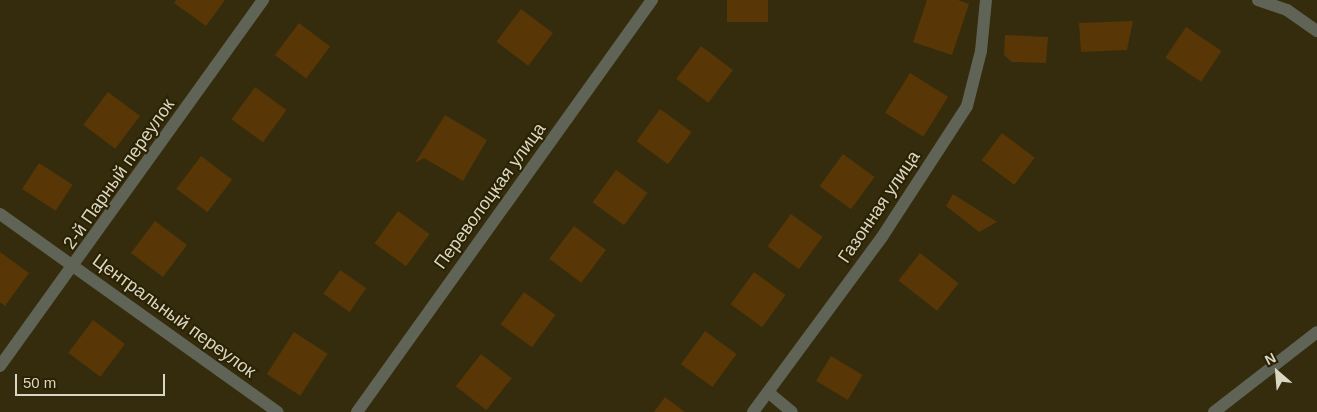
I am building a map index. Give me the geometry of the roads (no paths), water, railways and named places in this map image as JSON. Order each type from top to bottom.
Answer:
[{"type":"street","name":"2-й Парный переулок","points":[[0,366],[75,266],[263,0]]},
{"type":"street","name":"Переволоцкая улица","points":[[357,412],[652,0]]},
{"type":"street","name":"Газонная улица","points":[[753,412],[882,237],[968,106],[981,51],[986,0]]},
{"type":"street","points":[[1258,0],[1287,10],[1317,31]]},
{"type":"street","name":"Центральный переулок","points":[[0,214],[278,412]]},
{"type":"street","points":[[1214,412],[1317,332]]},
{"type":"street","points":[[768,392],[792,412]]}]
